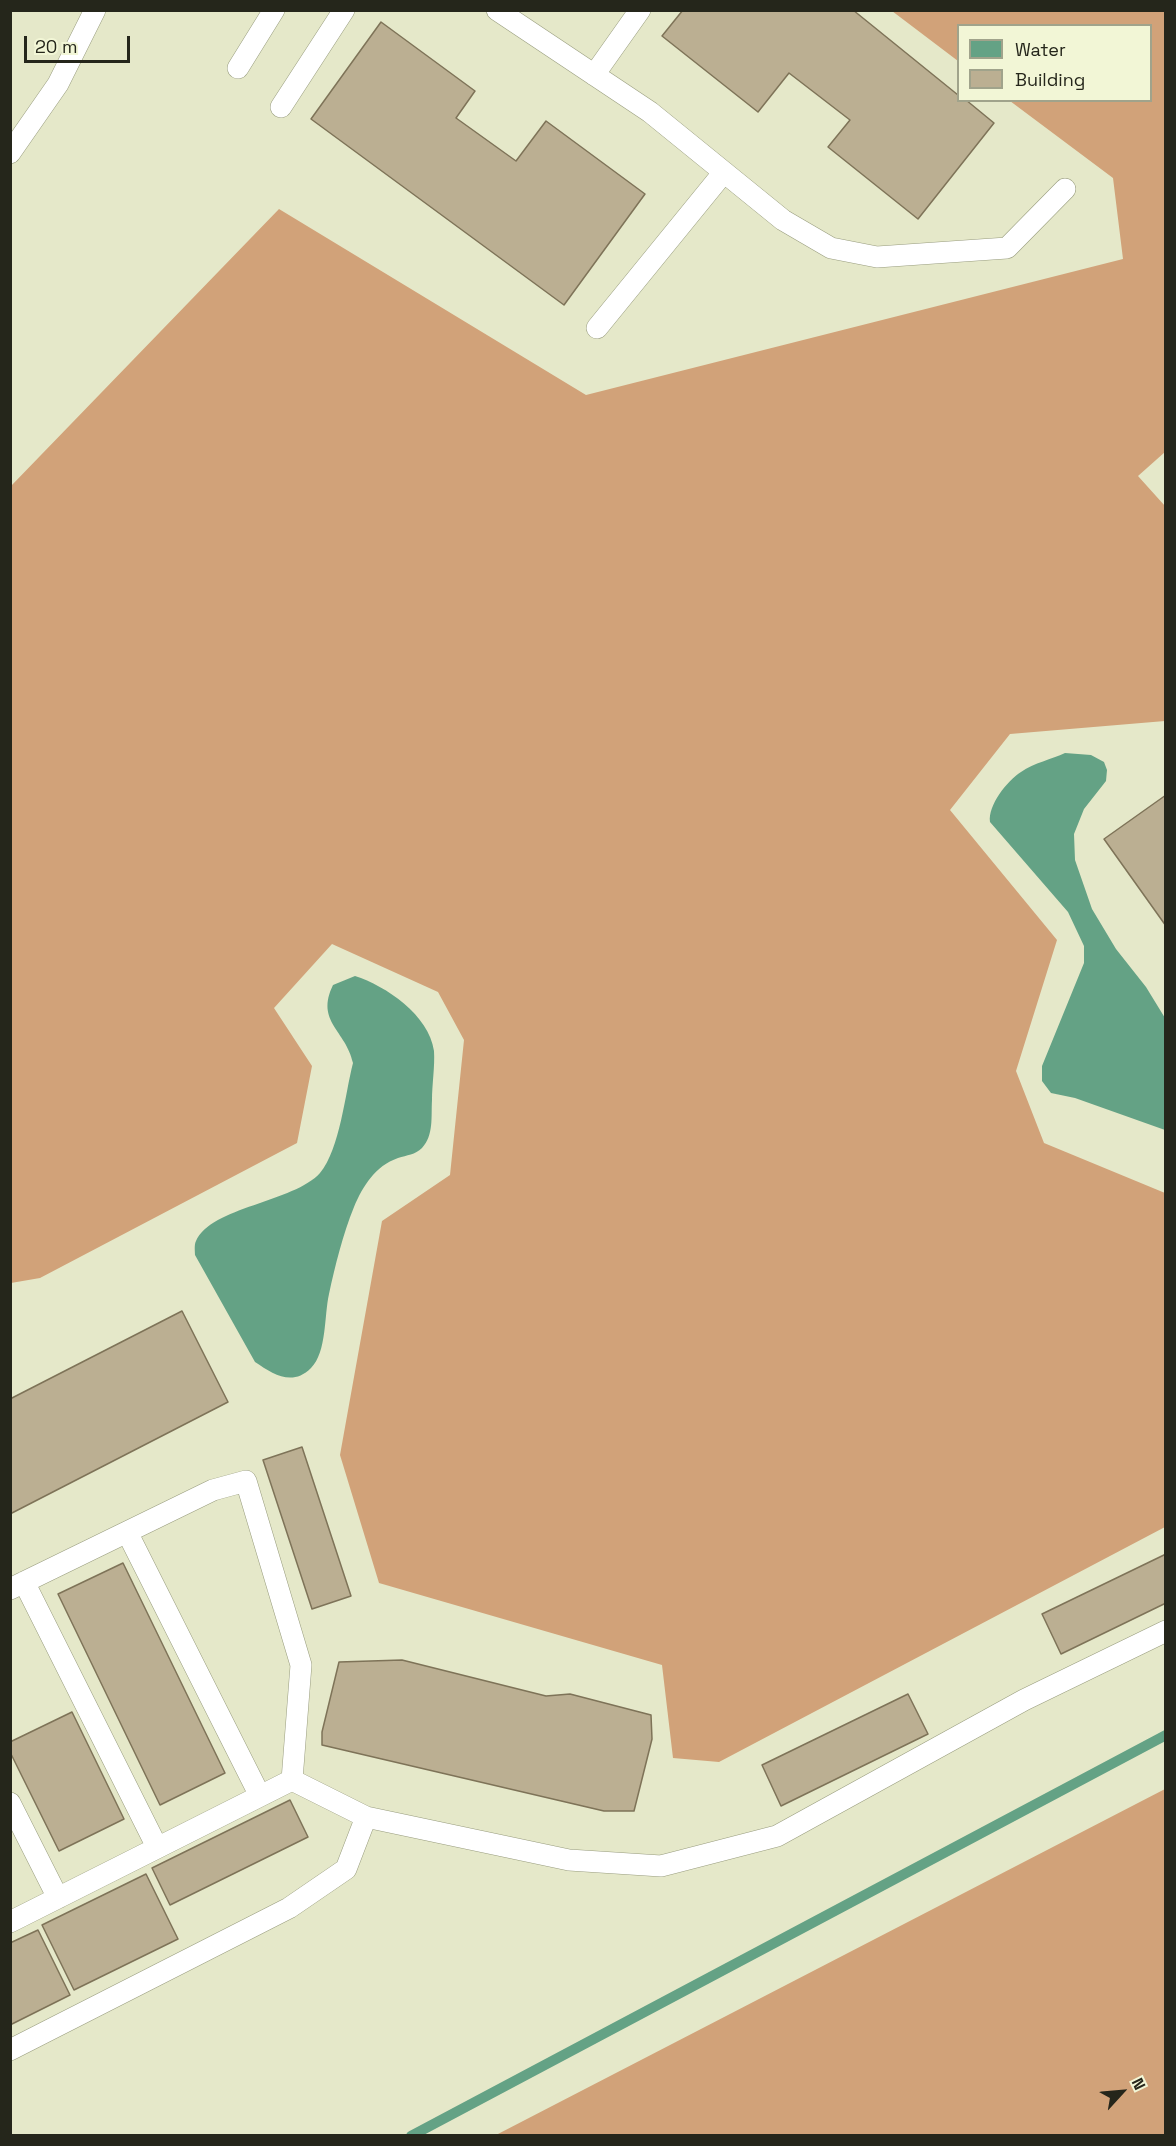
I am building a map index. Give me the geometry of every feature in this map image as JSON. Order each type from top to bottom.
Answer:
[{"type":"lane","points":[[10,153],[58,84],[95,10]]},
{"type":"lane","points":[[238,68],[274,10]]},
{"type":"lane","points":[[497,10],[650,112],[783,220],[831,248],[877,257],[1007,248],[1065,189]]},
{"type":"lane","points":[[594,75],[640,10]]},
{"type":"lane","points":[[281,107],[338,13]]},
{"type":"lane","points":[[597,328],[724,172]]},
{"type":"lane","points":[[157,1847],[17,1586],[213,1490],[246,1481],[302,1665],[292,1780]]},
{"type":"lane","points":[[127,1532],[259,1794]]},
{"type":"lane","points":[[10,1922],[259,1794],[292,1780],[366,1816],[568,1860],[661,1866],[777,1836],[1024,1700],[1166,1631]]},
{"type":"lane","points":[[10,1803],[58,1898]]},
{"type":"lane","points":[[10,2050],[289,1908],[346,1869],[366,1816]]},
{"type":"shaded area","points":[[892,11],[1165,11],[1165,452],[1138,476],[1165,506],[1165,721],[1010,734],[950,810],[1057,940],[1016,1071],[1044,1143],[1165,1193],[1165,1527],[719,1762],[673,1758],[662,1665],[379,1583],[340,1455],[382,1221],[450,1175],[464,1040],[438,992],[332,944],[274,1008],[312,1066],[297,1143],[40,1278],[11,1283],[11,486],[279,209],[586,395],[1123,259],[1113,178],[1011,102],[1152,102],[1152,24],[957,24],[957,60]]},
{"type":"shaded area","points":[[1165,1789],[1165,2135],[496,2135]]},
{"type":"water","points":[[1065,753],[1091,755],[1104,762],[1107,770],[1106,781],[1084,809],[1074,834],[1075,860],[1092,909],[1116,949],[1146,987],[1165,1018],[1165,1130],[1075,1098],[1051,1093],[1042,1081],[1042,1066],[1084,963],[1084,946],[1068,912],[990,822],[990,815],[995,801],[1016,776],[1032,766]]},
{"type":"water","points":[[355,976],[380,987],[404,1004],[415,1014],[430,1038],[434,1057],[430,1132],[422,1148],[376,1171],[361,1192],[350,1217],[337,1261],[327,1303],[320,1353],[311,1368],[304,1374],[290,1378],[283,1377],[255,1362],[195,1255],[195,1244],[205,1230],[218,1220],[308,1183],[320,1173],[327,1163],[341,1121],[353,1063],[330,1017],[328,998],[333,985]]},
{"type":"building","points":[[683,10],[853,10],[957,94],[957,102],[968,102],[994,123],[918,219],[828,147],[850,120],[789,73],[758,112],[662,36]]},
{"type":"building","points":[[381,22],[475,91],[456,118],[516,161],[546,121],[645,194],[564,305],[311,119]]},
{"type":"building","points":[[1166,795],[1166,926],[1104,839]]},
{"type":"building","points":[[182,1311],[228,1402],[10,1514],[10,1399]]},
{"type":"building","points":[[302,1447],[351,1596],[312,1609],[263,1460]]},
{"type":"building","points":[[1166,1554],[1166,1603],[1061,1654],[1042,1614]]},
{"type":"building","points":[[123,1563],[225,1773],[160,1805],[58,1594]]},
{"type":"building","points":[[402,1660],[546,1696],[570,1694],[651,1715],[652,1739],[634,1811],[604,1811],[322,1745],[322,1732],[339,1662]]},
{"type":"building","points":[[908,1694],[928,1734],[781,1806],[762,1765]]},
{"type":"building","points":[[72,1712],[124,1819],[59,1851],[10,1752],[10,1742]]},
{"type":"building","points":[[290,1800],[308,1837],[170,1905],[152,1868]]},
{"type":"building","points":[[146,1874],[178,1939],[74,1990],[42,1925]]},
{"type":"building","points":[[38,1930],[70,1995],[10,2025],[10,1943]]},
{"type":"waterway","points":[[411,2136],[1166,1735]]}]
